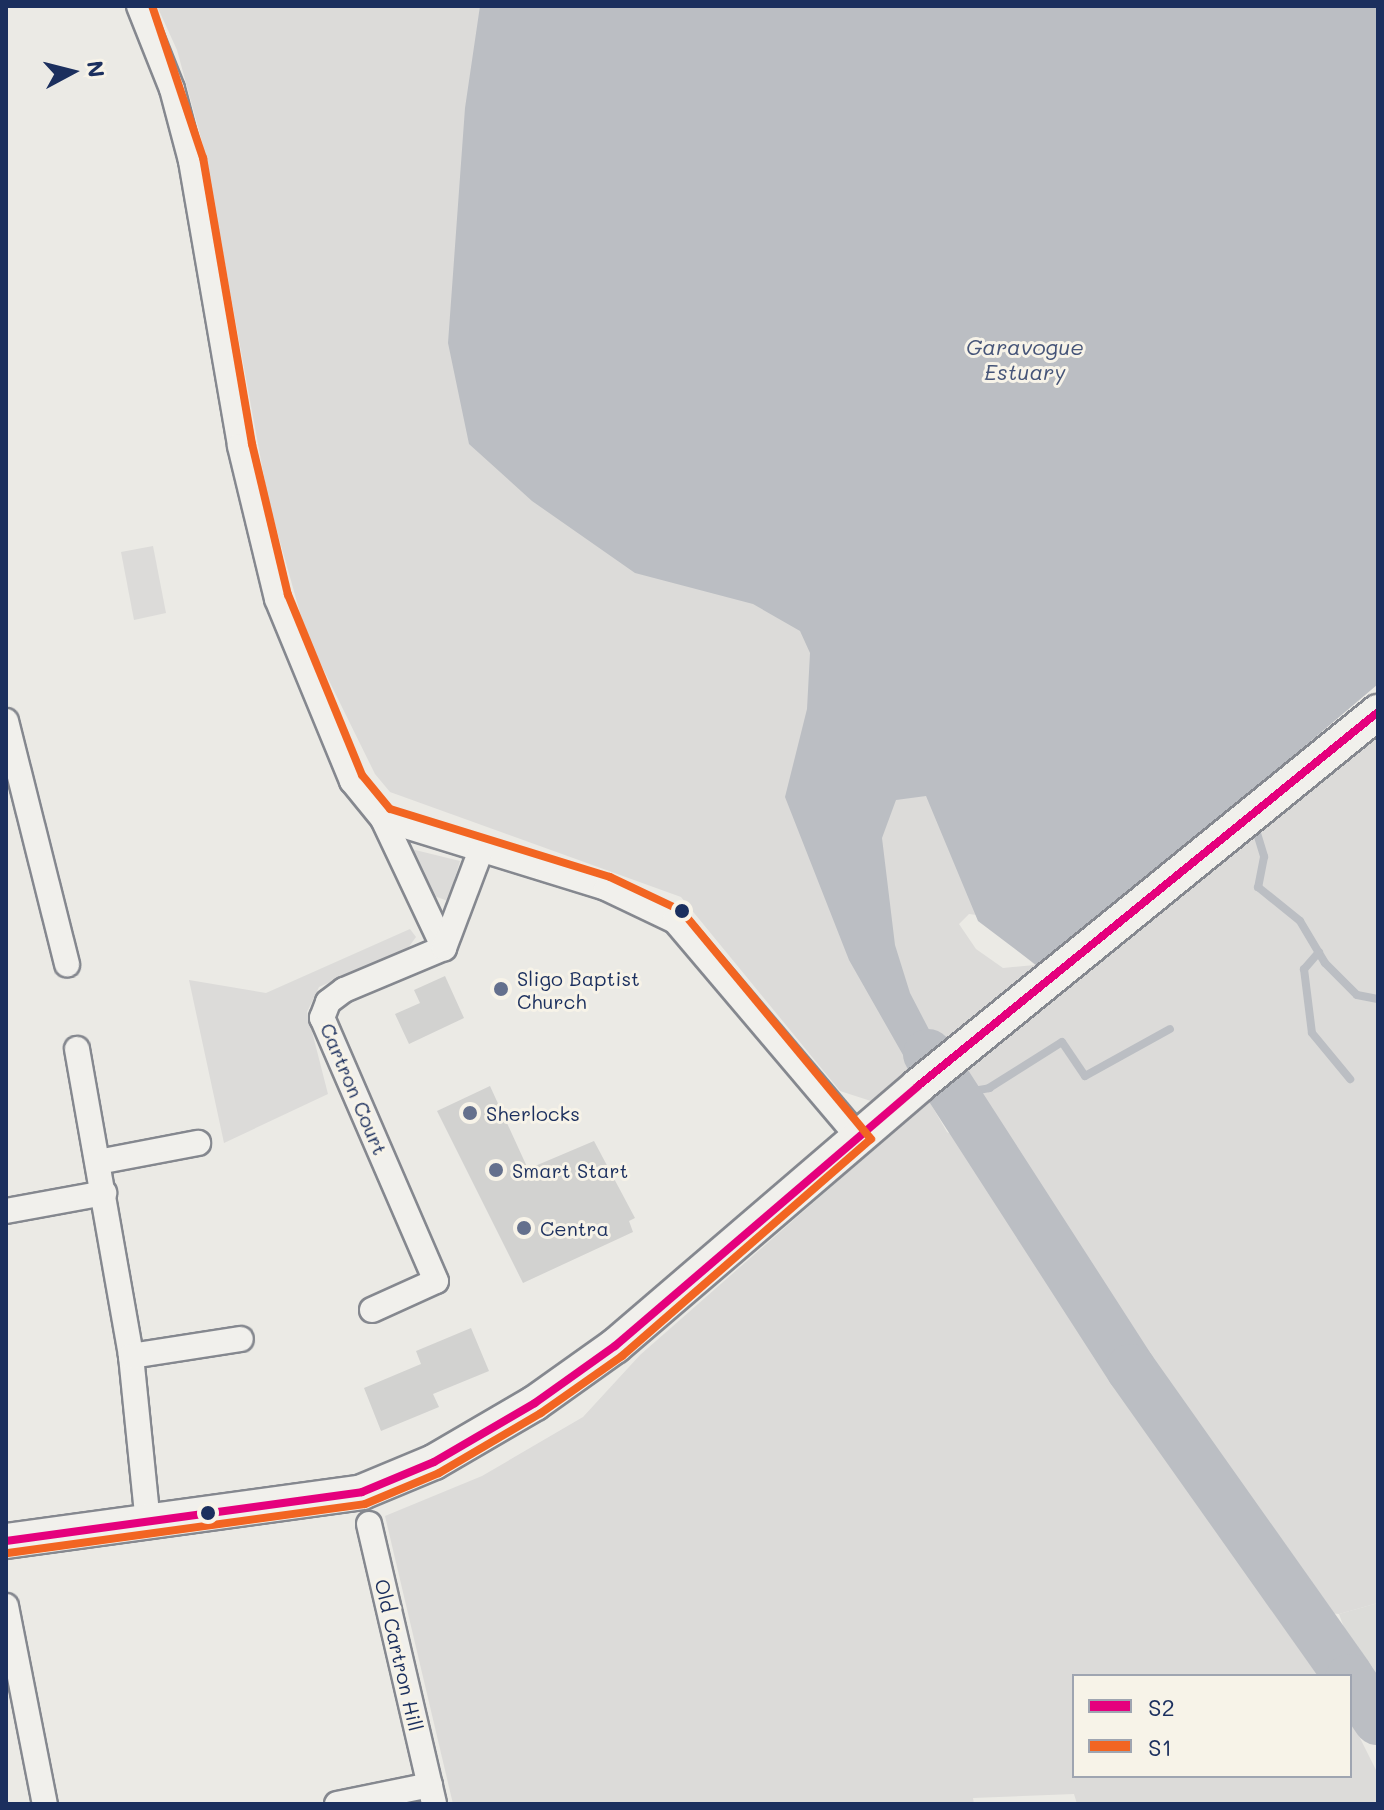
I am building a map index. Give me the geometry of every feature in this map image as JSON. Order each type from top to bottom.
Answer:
[{"type":"main road","points":[[6,1541],[362,1492],[434,1462],[535,1403],[615,1346],[918,1086],[1378,712]]},
{"type":"street","points":[[139,6],[172,89],[191,161],[240,446],[277,599],[328,735],[369,808],[383,819],[606,888],[675,921],[859,1138]]},
{"type":"street","points":[[6,721],[67,964]]},
{"type":"street","points":[[383,819],[444,948]]},
{"type":"street","points":[[444,948],[481,850]]},
{"type":"street","name":"Cartron Court","points":[[372,1310],[436,1281],[322,1018],[328,1002],[344,990],[444,948]]},
{"type":"street","points":[[77,1049],[131,1356],[148,1523]]},
{"type":"street","points":[[98,1162],[198,1143]]},
{"type":"street","points":[[6,1211],[104,1193]]},
{"type":"street","points":[[131,1356],[241,1339]]},
{"type":"street","name":"Old Cartron Hill","points":[[337,1804],[432,1795],[369,1524]]},
{"type":"street","points":[[6,1606],[45,1804]]},
{"type":"shaded area","name":"Garavogue Estuary","points":[[157,6],[1378,6],[1378,684],[874,1102],[840,1091],[681,897],[390,792],[375,774],[306,634],[268,499],[204,149],[177,50]],"holes":[[[969,914],[977,915],[1035,965],[1003,968],[976,949],[959,924]]]},
{"type":"shaded area","points":[[153,546],[166,613],[134,620],[121,552]]},
{"type":"shaded area","points":[[1378,729],[1378,1603],[1339,1614],[1318,1612],[1129,1359],[1027,1171],[1012,1161],[954,1077]]},
{"type":"shaded area","points":[[407,848],[460,861],[448,901],[434,896]]},
{"type":"shaded area","points":[[410,929],[416,937],[408,948],[319,987],[307,1012],[328,1094],[224,1143],[189,980],[266,993]]},
{"type":"shaded area","points":[[929,1101],[947,1132],[972,1145],[1071,1319],[1103,1352],[1314,1645],[1328,1674],[1072,1674],[1072,1778],[1352,1778],[1352,1722],[1378,1774],[1378,1804],[1077,1804],[1074,1794],[973,1798],[974,1804],[453,1804],[385,1516],[482,1476],[583,1417],[640,1355]]},
{"type":"shaded area","points":[[1378,1603],[1378,1697],[1357,1664],[1339,1614]]},
{"type":"water","name":"Garavogue Estuary","points":[[480,6],[1378,6],[1378,684],[1131,894],[1036,965],[978,921],[926,796],[896,800],[882,838],[895,945],[910,993],[937,1045],[911,1069],[849,960],[785,797],[807,709],[810,653],[800,631],[753,604],[635,573],[532,501],[469,444],[448,343],[465,108]]},
{"type":"building","points":[[445,976],[464,1018],[409,1044],[395,1014],[420,1003],[414,990]]},
{"type":"building","points":[[490,1086],[528,1169],[594,1141],[635,1218],[629,1221],[633,1232],[523,1283],[437,1111]]},
{"type":"building","points":[[471,1328],[489,1371],[433,1394],[439,1407],[381,1431],[364,1388],[421,1364],[416,1351]]},
{"type":"waterway","points":[[1256,830],[1264,857],[1258,887],[1300,921],[1325,963],[1357,995],[1378,999]]},
{"type":"waterway","points":[[1319,952],[1304,969],[1312,1033],[1350,1079]]},
{"type":"waterway","points":[[956,1094],[989,1088],[1062,1042],[1085,1076],[1170,1029]]},
{"type":"waterway","points":[[928,1054],[1131,1369],[1347,1674]]},
{"type":"waterway","points":[[1352,1682],[1378,1720]]},
{"type":"transit line","name":"S1","points":[[8,1553],[365,1504],[439,1473],[541,1413],[622,1356],[871,1139],[682,911],[610,877],[390,809],[362,775],[288,595],[252,444],[203,158],[152,6]]},
{"type":"transit line","name":"S2","points":[[6,1541],[362,1492],[434,1462],[535,1403],[615,1346],[918,1086],[1378,712]]},
{"type":"place","name":"Sligo Baptist Church","points":[[501,989]]},
{"type":"place","name":"Sherlocks","points":[[470,1113]]},
{"type":"place","name":"Smart Start","points":[[496,1170]]},
{"type":"place","name":"Centra","points":[[524,1228]]}]
